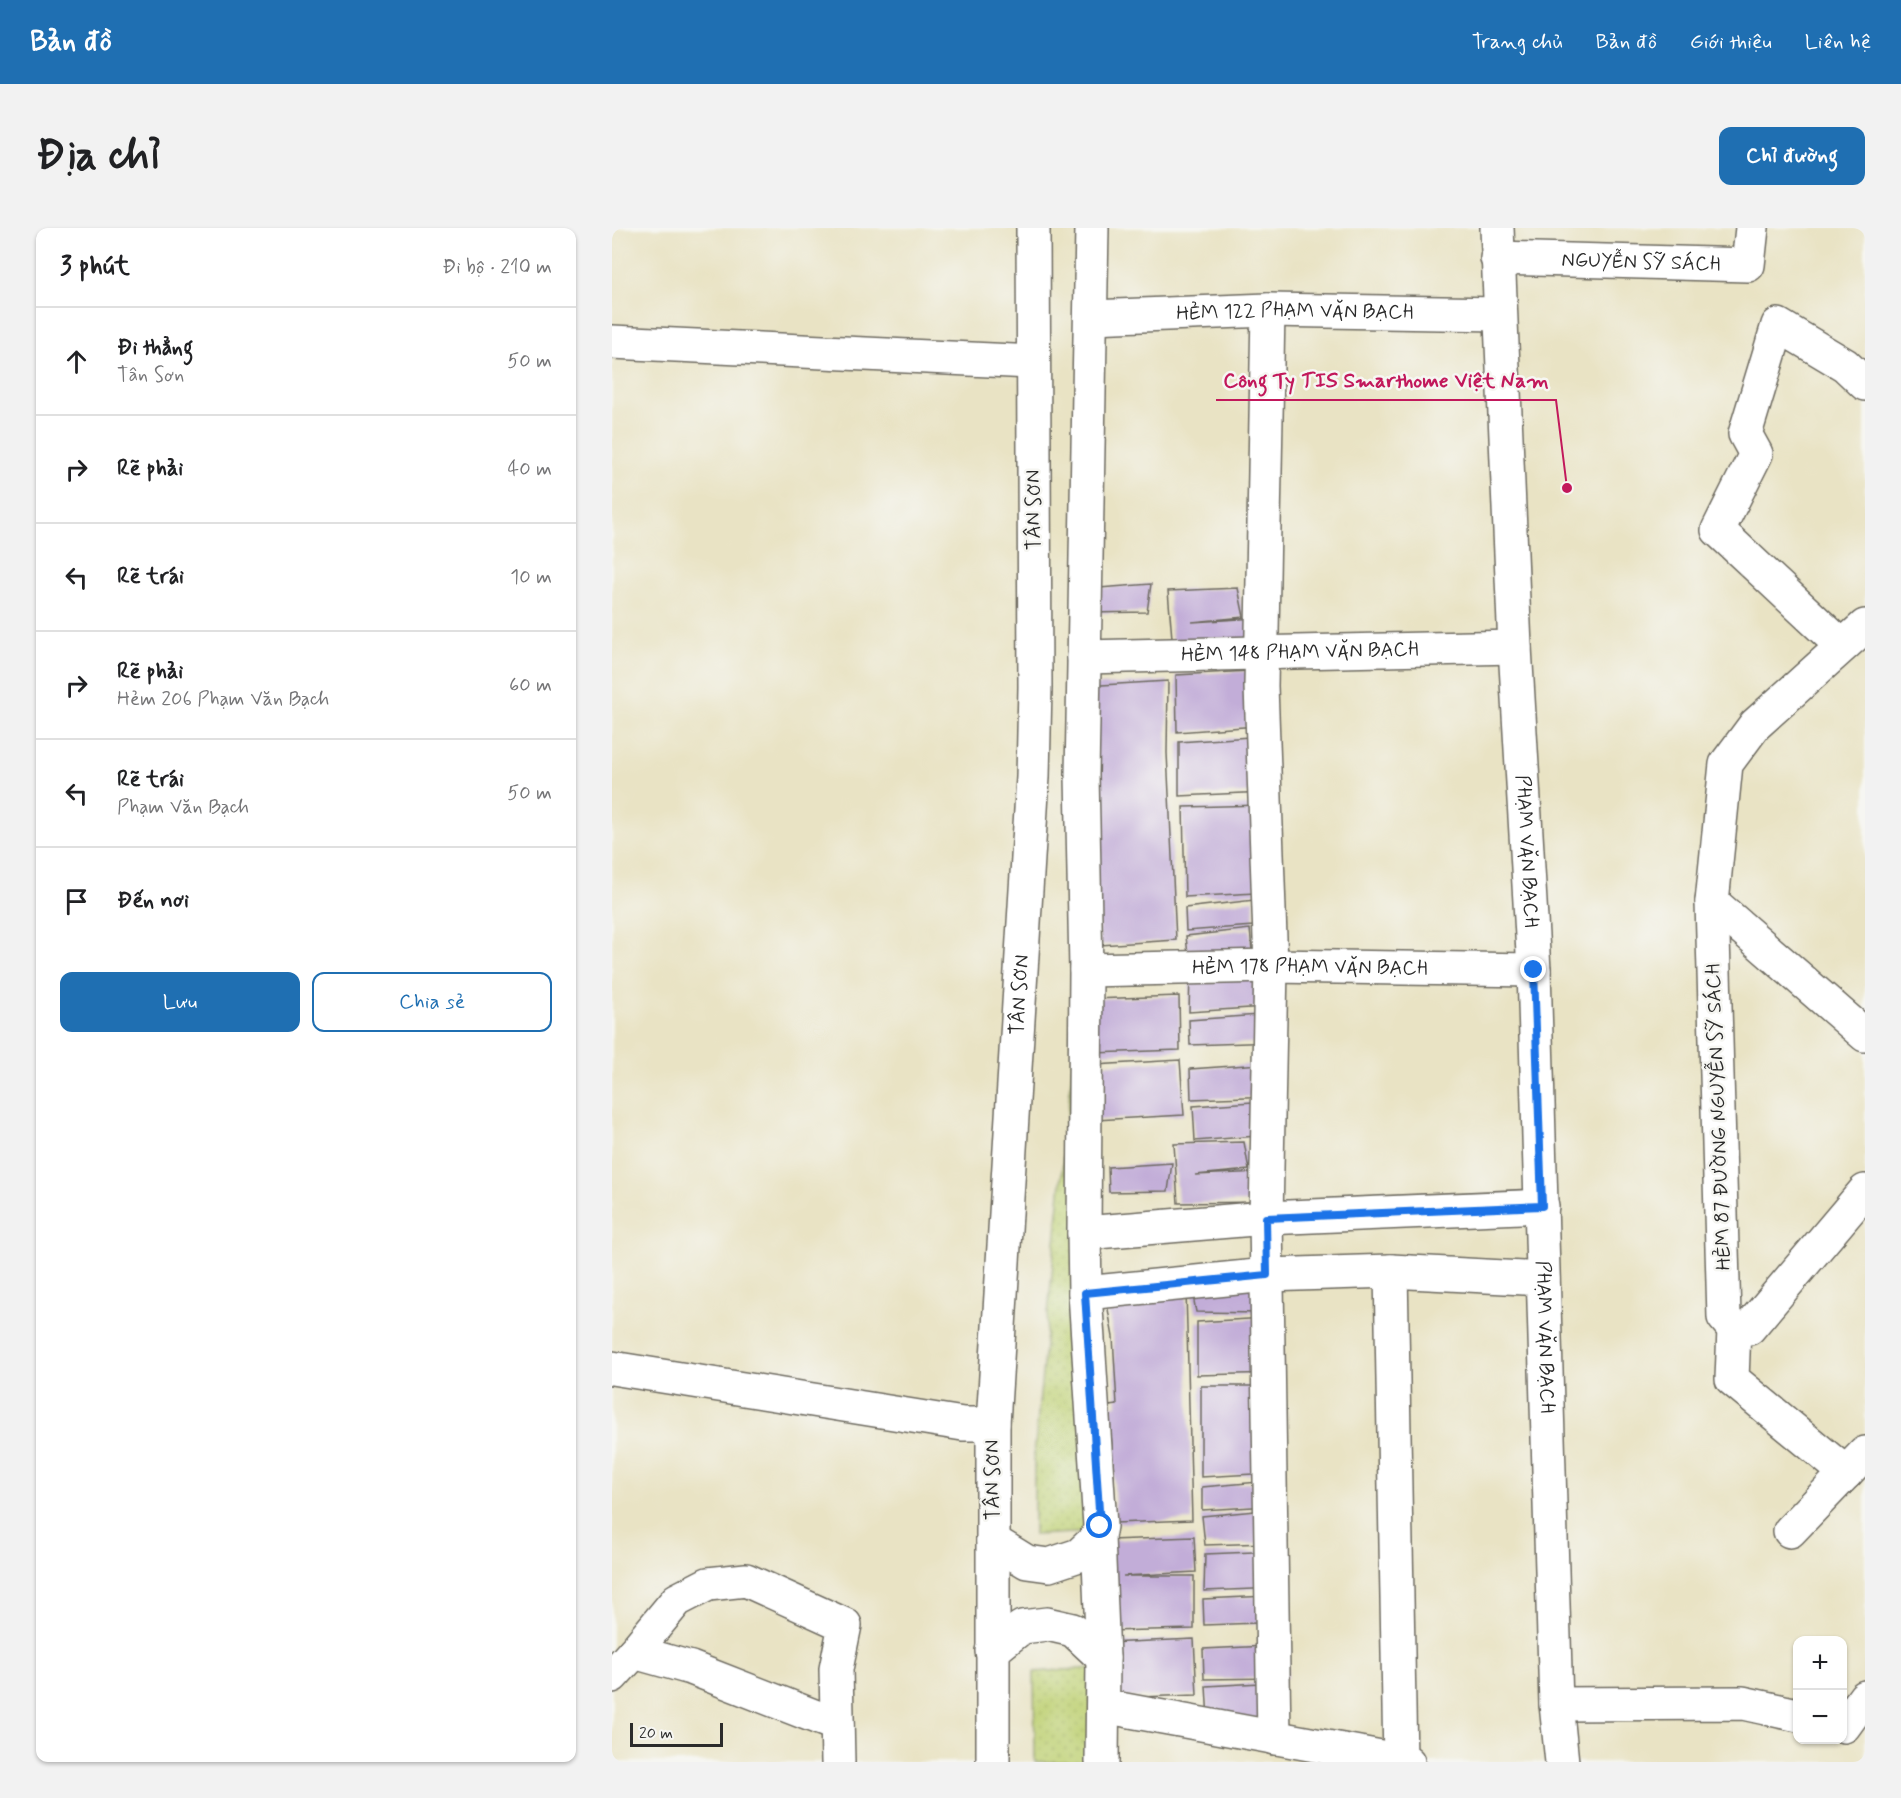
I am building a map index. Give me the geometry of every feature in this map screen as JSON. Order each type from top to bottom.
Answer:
[{"type":"street","name":"TÂN SƠN","points":[[993,1762],[993,1424],[1033,777],[1035,687],[1033,228]]},
{"type":"street","points":[[1092,228],[1082,775],[1086,970],[1084,1233],[1085,1293],[1100,1526],[1098,1537],[1103,1658],[1102,1762]]},
{"type":"street","name":"NGUYỄN SỸ SÁCH","points":[[1497,243],[1748,265],[1752,228]]},
{"type":"street","name":"PHẠM VĂN BẠCH","points":[[1497,243],[1515,647],[1534,970],[1556,1704],[1562,1762]]},
{"type":"street","points":[[1268,310],[1261,686],[1271,966],[1266,1218],[1274,1738]]},
{"type":"street","name":"HẺM 122 PHẠM VĂN BẠCH","points":[[1090,317],[1268,310],[1499,314]]},
{"type":"street","points":[[1858,635],[1718,530],[1756,454],[1745,434],[1778,325],[1845,365],[1865,384]]},
{"type":"street","points":[[612,342],[1033,362]]},
{"type":"street","name":"HẺM 87 ĐƯỜNG NGUYỄN SỸ SÁCH","points":[[1734,1329],[1724,1317],[1712,902],[1726,764],[1755,725],[1858,635]]},
{"type":"street","name":"HẺM 148 PHẠM VĂN BẠCH","points":[[1084,672],[1261,654],[1515,647]]},
{"type":"street","points":[[1035,687],[1048,696],[1060,698],[1084,672]]},
{"type":"street","points":[[1033,777],[1056,760],[1069,762],[1082,775]]},
{"type":"street","points":[[1712,902],[1865,1035]]},
{"type":"street","name":"HẺM 178 PHẠM VĂN BẠCH","points":[[1086,970],[1271,966],[1534,970]]},
{"type":"street","points":[[1790,1531],[1856,1463],[1732,1380],[1734,1329],[1749,1328],[1865,1191]]},
{"type":"street","points":[[1084,1233],[1266,1218],[1542,1206]]},
{"type":"street","points":[[1085,1293],[1267,1275],[1391,1271],[1543,1279]]},
{"type":"street","points":[[1103,1706],[1404,1761],[1391,1271]]},
{"type":"street","points":[[612,1368],[963,1424],[993,1424]]},
{"type":"street","points":[[993,1541],[1027,1562],[1049,1565],[1079,1555],[1098,1537]]},
{"type":"street","points":[[612,1676],[677,1600],[708,1584],[746,1580],[845,1625],[836,1669],[838,1762]]},
{"type":"street","points":[[992,1651],[1022,1627],[1047,1624],[1073,1630],[1103,1658]]},
{"type":"street","points":[[634,1652],[691,1668],[837,1725]]},
{"type":"street","points":[[1851,1731],[1865,1697]]},
{"type":"street","points":[[1556,1704],[1743,1702],[1793,1714]]},
{"type":"green space","points":[[1077,1021],[1093,1532],[1034,1535],[1034,1455]]},
{"type":"green space","points":[[1092,1668],[1092,1762],[1035,1762],[1034,1672]]},
{"type":"building","points":[[1151,584],[1147,612],[1088,613],[1086,589]]},
{"type":"building","points":[[1238,588],[1244,617],[1192,622],[1257,618],[1258,648],[1173,650],[1168,591]]},
{"type":"building","points":[[1250,671],[1257,726],[1177,732],[1176,675]]},
{"type":"building","points":[[1168,681],[1167,753],[1176,940],[1100,945],[1091,827],[1100,827],[1095,759],[1085,686]]},
{"type":"building","points":[[1264,736],[1265,792],[1179,796],[1179,742]]},
{"type":"building","points":[[1263,805],[1255,893],[1185,897],[1183,807]]},
{"type":"building","points":[[1254,900],[1253,926],[1186,931],[1185,908]]},
{"type":"building","points":[[1250,929],[1253,962],[1189,965],[1186,936]]},
{"type":"building","points":[[1264,970],[1265,1007],[1189,1012],[1190,974]]},
{"type":"building","points":[[1179,996],[1180,1050],[1093,1053],[1091,999]]},
{"type":"building","points":[[1273,1014],[1275,1042],[1190,1045],[1189,1020]]},
{"type":"building","points":[[1180,1060],[1184,1115],[1096,1120],[1094,1065]]},
{"type":"building","points":[[1275,1063],[1274,1096],[1191,1099],[1190,1069]]},
{"type":"building","points":[[1268,1101],[1269,1135],[1195,1141],[1193,1106]]},
{"type":"building","points":[[1244,1142],[1249,1170],[1195,1175],[1262,1172],[1263,1202],[1178,1203],[1174,1144]]},
{"type":"building","points":[[1172,1163],[1168,1191],[1109,1192],[1108,1167]]},
{"type":"building","points":[[1261,1282],[1261,1313],[1196,1312],[1192,1290]]},
{"type":"building","points":[[1186,1290],[1192,1520],[1115,1523],[1109,1406],[1117,1405],[1113,1337],[1106,1298]]},
{"type":"building","points":[[1283,1317],[1283,1373],[1197,1375],[1197,1322]]},
{"type":"building","points":[[1201,1386],[1280,1386],[1271,1473],[1201,1477]]},
{"type":"building","points":[[1270,1481],[1270,1506],[1202,1510],[1202,1487]]},
{"type":"building","points":[[1266,1510],[1268,1543],[1205,1545],[1202,1516]]},
{"type":"building","points":[[1194,1537],[1196,1572],[1123,1576],[1194,1576],[1194,1629],[1107,1631],[1109,1540]]},
{"type":"building","points":[[1279,1551],[1279,1588],[1204,1591],[1205,1554]]},
{"type":"building","points":[[1287,1595],[1288,1622],[1204,1625],[1203,1599]]},
{"type":"building","points":[[1194,1639],[1197,1695],[1109,1698],[1107,1643]]},
{"type":"building","points":[[1289,1645],[1287,1678],[1204,1679],[1203,1649]]},
{"type":"building","points":[[1280,1682],[1281,1717],[1208,1720],[1206,1686]]},
{"type":"place","name":"Công Ty TIS Smarthome Việt Nam","points":[[1567,488]]},
{"type":"route","points":[[1100,1526],[1085,1293],[1267,1275],[1266,1218],[1542,1206],[1534,970]]}]
